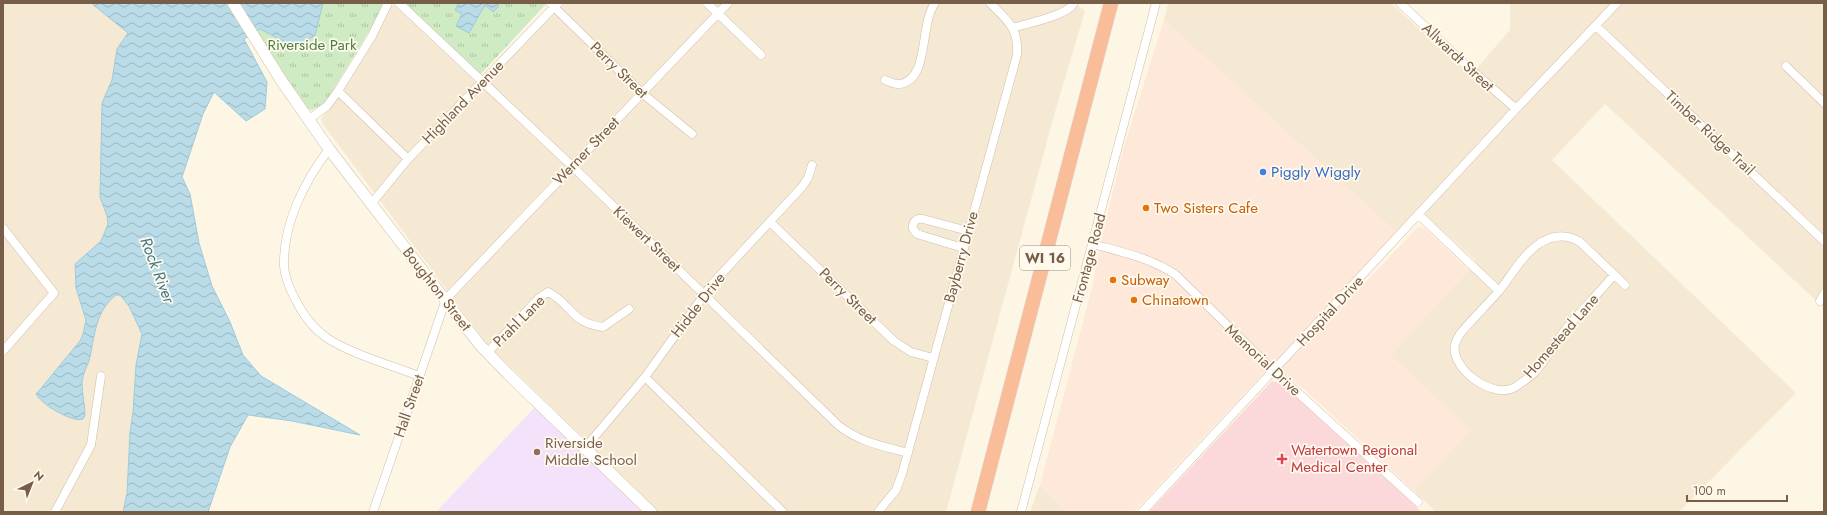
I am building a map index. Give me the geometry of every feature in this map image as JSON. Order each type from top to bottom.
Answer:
[{"type":"highway","name":"WI 16","points":[[978,512],[1111,3]]},
{"type":"street","name":"Boughton Street","points":[[232,3],[308,120],[371,204],[487,353],[651,512]]},
{"type":"street","points":[[308,120],[327,106],[338,91],[372,36],[388,3]]},
{"type":"street","name":"Kiewert Street","points":[[399,3],[572,166],[848,433],[863,441],[908,453]]},
{"type":"street","points":[[707,3],[761,55]]},
{"type":"street","name":"Werner Street","points":[[446,299],[728,3]]},
{"type":"street","points":[[885,80],[899,84],[908,81],[916,73],[921,64],[926,22],[935,3]]},
{"type":"street","points":[[990,3],[1013,28],[1062,13],[1070,8],[1074,3]]},
{"type":"street","name":"Frontage Road","points":[[1021,512],[1156,3]]},
{"type":"street","name":"Allwardt Street","points":[[1400,3],[1466,65],[1516,109]]},
{"type":"street","name":"Hospital Drive","points":[[1142,512],[1516,109],[1617,3]]},
{"type":"street","name":"Highland Avenue","points":[[371,204],[408,160],[554,4]]},
{"type":"street","name":"Perry Street","points":[[554,4],[642,93],[692,134]]},
{"type":"street","name":"Timber Ridge Trail","points":[[1596,26],[1824,241]]},
{"type":"street","name":"Bayberry Drive","points":[[878,512],[896,490],[908,453],[1017,55],[1017,42],[1013,28]]},
{"type":"street","points":[[1786,66],[1824,102]]},
{"type":"street","points":[[338,91],[408,160]]},
{"type":"street","points":[[330,149],[317,166],[290,220],[284,266],[291,290],[306,318],[315,328],[328,338],[356,351],[420,376]]},
{"type":"street","name":"Hidde Drive","points":[[584,448],[645,377],[704,294],[802,187],[808,178],[812,165]]},
{"type":"street","points":[[1419,215],[1499,291],[1539,243],[1550,238],[1560,236],[1575,239],[1580,242],[1625,285]]},
{"type":"street","points":[[963,248],[917,234],[912,229],[913,223],[916,220],[923,218],[968,231]]},
{"type":"street","name":"Perry Street","points":[[770,222],[894,341],[911,352],[933,358]]},
{"type":"street","points":[[3,228],[54,293],[3,351]]},
{"type":"street","name":"Memorial Drive","points":[[1093,244],[1151,261],[1164,266],[1176,275],[1274,371],[1418,502]]},
{"type":"street","name":"Homestead Lane","points":[[1499,291],[1460,335],[1455,347],[1457,360],[1470,375],[1486,387],[1501,392],[1515,387],[1534,373],[1564,331],[1614,275]]},
{"type":"street","name":"Prahl Lane","points":[[487,353],[539,298],[548,292],[555,296],[572,315],[588,326],[603,327],[629,309]]},
{"type":"street","name":"Hall Street","points":[[373,512],[446,299]]},
{"type":"street","points":[[55,512],[91,445],[101,376]]},
{"type":"street","points":[[645,377],[783,512]]},
{"type":"shaded area","points":[[3,3],[91,3],[128,33],[117,49],[112,80],[102,103],[102,204],[107,216],[108,224],[101,241],[75,264],[76,288],[86,320],[83,334],[80,341],[37,391],[37,397],[85,415],[82,383],[84,372],[90,358],[98,318],[112,298],[116,295],[120,295],[129,306],[142,334],[136,365],[133,412],[130,432],[127,493],[123,512],[3,512]]},
{"type":"shaded area","points":[[561,3],[1074,3],[1085,11],[1055,112],[946,512],[659,512],[488,345],[322,123],[321,119],[353,73],[391,5],[394,5],[401,11],[482,88]]},
{"type":"shaded area","points":[[1168,3],[1391,3],[1470,76],[1510,30],[1510,3],[1824,3],[1824,308],[1605,104],[1552,160],[1796,393],[1679,512],[1436,512],[1414,491],[1470,430],[1390,355],[1476,261],[1419,209],[1397,233],[1164,20]]},
{"type":"shaded area","points":[[1164,20],[1397,233],[1351,282],[1359,289],[1418,227],[1424,228],[1468,269],[1390,355],[1471,430],[1414,491],[1305,390],[1272,364],[1134,512],[1067,512],[1040,485],[1092,288],[1106,220],[1123,150]]},
{"type":"shaded area","name":"Watertown Regional Medical Center","points":[[1272,381],[1288,389],[1307,405],[1422,512],[1149,512]]},
{"type":"shaded area","name":"Riverside Middle School","points":[[535,407],[643,512],[436,512]]},
{"type":"shaded area","points":[[1040,485],[1067,512],[1030,512]]},
{"type":"green space","name":"Riverside Park","points":[[236,3],[384,3],[382,10],[328,98],[323,104],[312,110],[304,108]]},
{"type":"green space","points":[[400,3],[547,3],[478,77]]},
{"type":"water","name":"Rock River","points":[[91,3],[323,3],[315,35],[297,48],[260,29],[244,39],[267,82],[265,109],[246,121],[214,92],[203,114],[182,177],[190,194],[199,243],[212,286],[230,322],[243,355],[261,376],[360,435],[292,421],[248,415],[230,447],[208,512],[123,512],[127,493],[130,432],[133,412],[136,365],[142,334],[129,306],[120,295],[116,295],[109,301],[97,323],[90,357],[82,380],[85,407],[85,415],[83,419],[72,418],[57,412],[44,403],[36,394],[80,341],[83,334],[86,320],[76,288],[75,264],[101,241],[108,224],[107,216],[100,197],[102,103],[112,80],[117,49],[128,33]]},
{"type":"water","points":[[459,3],[496,3],[499,6],[493,12],[485,5],[469,33],[456,26],[462,14],[455,10]]},
{"type":"place","name":"Piggly Wiggly","points":[[1263,172]]},
{"type":"place","name":"Two Sisters Cafe","points":[[1146,208]]},
{"type":"place","name":"Subway","points":[[1113,280]]},
{"type":"place","name":"Chinatown","points":[[1134,300]]},
{"type":"place","name":"Riverside Middle School","points":[[537,452]]},
{"type":"place","name":"Watertown Regional Medical Center","points":[[1282,459]]}]
